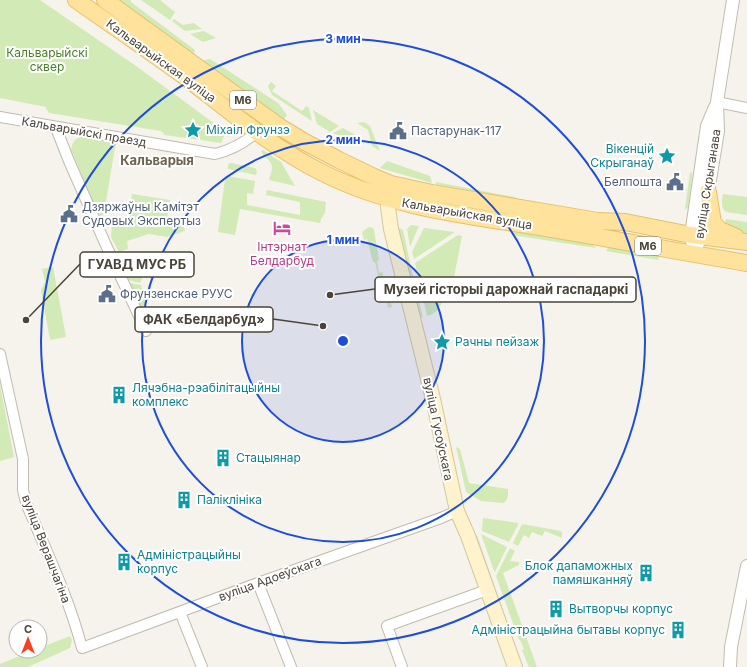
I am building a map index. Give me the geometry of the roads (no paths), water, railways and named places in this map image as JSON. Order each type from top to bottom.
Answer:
[{"type":"main road","name":"Кальварыйская вуліца","points":[[76,0],[286,152],[321,172],[366,191],[390,191],[446,196],[598,221],[625,222],[696,235],[747,242]]},
{"type":"main road","name":"Кальварыйская вуліца","points":[[105,0],[266,117],[305,142],[372,176],[390,191],[429,209],[747,263]]},
{"type":"main road","points":[[257,132],[266,117]]},
{"type":"main road","name":"вуліца Гусоўскага","points":[[390,191],[388,207],[392,234],[433,399],[457,511],[468,536],[515,667]]},
{"type":"main road","points":[[708,192],[713,223],[720,230],[747,242]]},
{"type":"street","name":"вуліца Скрыганава","points":[[696,235],[708,192],[718,130],[717,102],[733,0]]},
{"type":"street","name":"вуліца Скрыганава","points":[[694,254],[707,126],[717,102]]},
{"type":"street","points":[[717,102],[747,108]]},
{"type":"street","name":"Кальварыйскі праезд","points":[[0,117],[56,128],[215,154],[225,152],[240,145],[257,132]]},
{"type":"street","points":[[56,128],[104,243],[146,331]]},
{"type":"street","name":"вуліца Верашчагіна","points":[[0,354],[23,459],[23,490],[26,503],[58,578],[77,628],[82,648]]},
{"type":"street","name":"вуліца Адоеўскага","points":[[82,648],[457,511]]},
{"type":"street","points":[[730,667],[731,647],[747,566]]},
{"type":"street","points":[[258,583],[291,667]]},
{"type":"street","points":[[402,667],[387,626],[487,590]]},
{"type":"street","points":[[180,612],[202,667]]},
{"type":"place","name":"Міхаіл Фрунзэ","points":[[193,130]]},
{"type":"place","name":"Пастарунак-117","points":[[398,131]]},
{"type":"place","name":"Вікенцій Скрыганаў","points":[[667,156]]},
{"type":"place","name":"Белпошта","points":[[675,182]]},
{"type":"place","name":"Дзяржаўны Камітэт Судовых Экспертыз","points":[[69,214]]},
{"type":"place","name":"Інтэрнат Белдарбуд","points":[[282,228]]},
{"type":"place","name":"Фрунзенскае РУУС","points":[[107,294]]},
{"type":"place","name":"Музей гісторыі дарожнай гаспадаркі","points":[[330,295]]},
{"type":"place","name":"ГУАВД МУС РБ","points":[[26,320]]},
{"type":"place","name":"ФАК «Белдарбуд»","points":[[323,326]]},
{"type":"place","name":"Рачны пейзаж","points":[[442,342]]},
{"type":"place","name":"Лячэбна-рэабілітацыйны комплекс","points":[[119,395]]},
{"type":"place","name":"Стацыянар","points":[[223,458]]},
{"type":"place","name":"Паліклініка","points":[[184,500]]},
{"type":"place","name":"Адміністрацыйны корпус","points":[[124,562]]},
{"type":"place","name":"Блок дапаможных памяшканняў","points":[[646,573]]},
{"type":"place","name":"Вытворчы корпус","points":[[556,609]]},
{"type":"place","name":"Адміністрацыйна бытавы корпус","points":[[678,630]]},
{"type":"district","name":"Кальварыя","points":[[157,160]]},
{"type":"park label","name":"Кальварыйскі сквер","points":[[47,60]]}]
